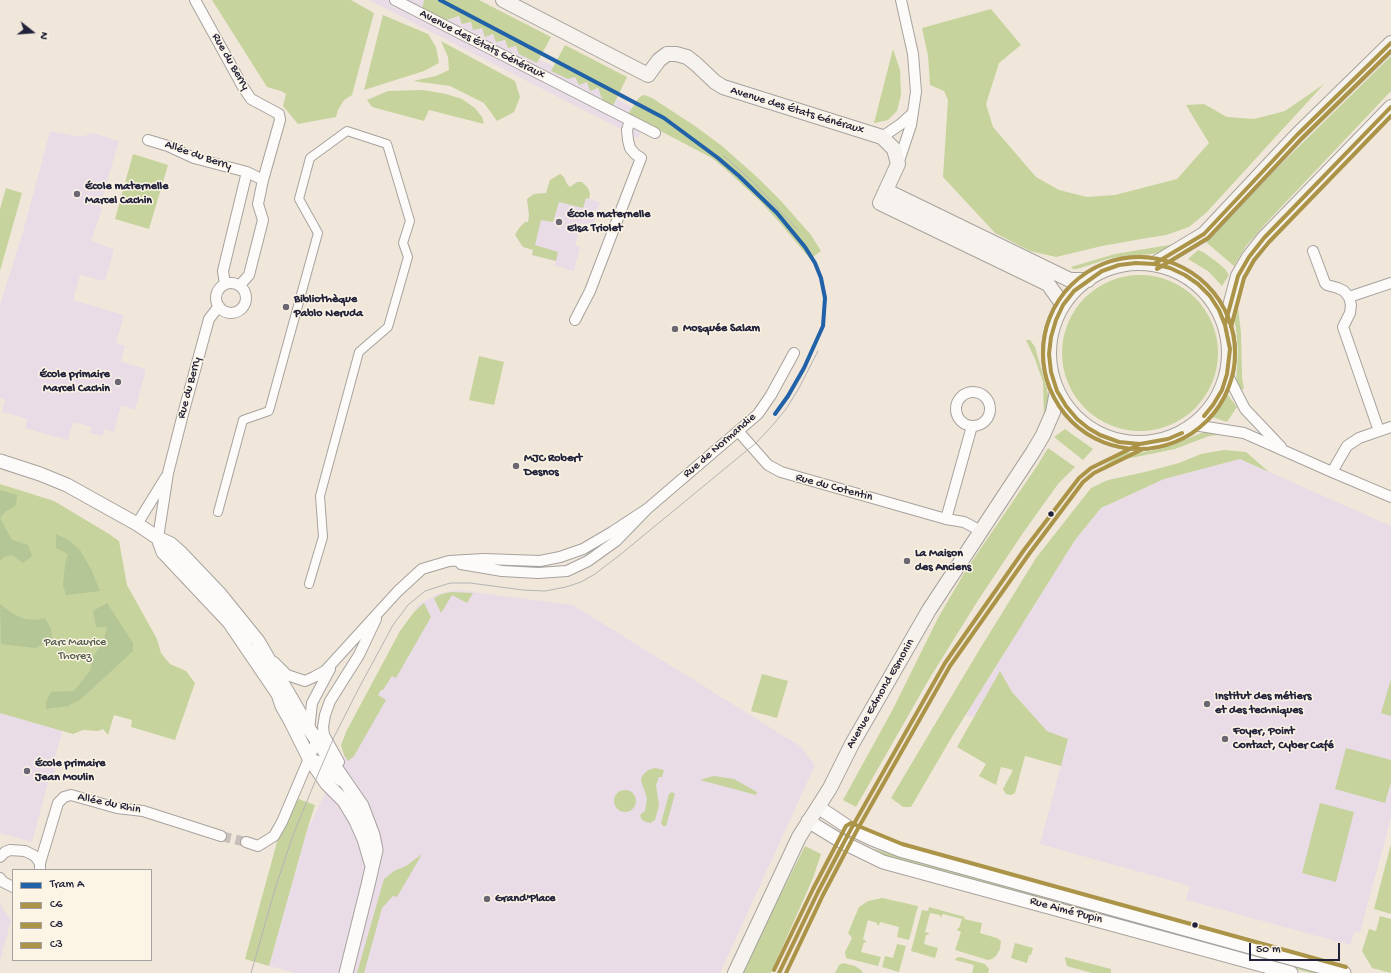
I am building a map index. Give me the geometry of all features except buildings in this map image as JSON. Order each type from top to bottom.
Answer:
[{"type":"main road","name":"Avenue des États Généraux","points":[[503,0],[648,75],[659,60],[667,54],[676,54],[687,57],[715,82],[723,87],[882,137]]},
{"type":"main road","points":[[1154,264],[1204,234],[1297,135],[1391,43]]},
{"type":"main road","points":[[1226,325],[1238,276],[1260,242],[1391,107]]},
{"type":"main road","points":[[882,137],[894,149],[898,164],[884,197]]},
{"type":"main road","points":[[884,197],[1070,280],[1088,280]]},
{"type":"main road","points":[[884,197],[1048,284],[1063,305]]},
{"type":"main road","points":[[1136,263],[1154,264],[1180,272],[1198,284],[1210,296],[1226,325],[1230,349],[1227,374],[1222,390],[1213,405],[1194,426],[1168,439],[1154,442],[1140,444],[1119,442],[1100,435],[1088,428],[1077,419],[1066,406],[1057,391],[1051,372],[1049,354],[1051,337],[1056,320],[1063,305],[1074,291],[1088,280],[1102,271],[1119,265],[1136,263]]},
{"type":"main road","name":"Avenue Edmond Esmonin","points":[[735,973],[799,837],[818,807],[852,744],[929,610],[1033,452],[1047,427],[1053,412],[1057,391]]},
{"type":"main road","points":[[1047,427],[1068,418],[1077,419]]},
{"type":"street","name":"Rue du Berry","points":[[195,0],[251,99],[279,114],[280,120],[263,180],[258,204],[263,220],[248,275],[240,285]]},
{"type":"street","name":"Avenue des États Généraux","points":[[395,0],[655,133]]},
{"type":"street","points":[[898,164],[911,125],[916,92],[913,54],[901,0]]},
{"type":"street","points":[[882,137],[901,124],[913,113]]},
{"type":"street","points":[[575,320],[590,291],[641,158],[630,148],[627,130],[630,120]]},
{"type":"street","points":[[218,512],[243,420],[269,411],[318,233],[299,199],[310,158],[347,131],[387,144],[410,221],[403,243],[408,257],[388,327],[359,352],[320,496],[323,537],[309,584]]},
{"type":"street","name":"Allée du Berry","points":[[148,140],[168,146],[194,158],[247,172]]},
{"type":"street","points":[[219,306],[222,310],[231,313],[240,310],[246,302],[246,293],[240,285],[230,282],[226,284],[223,271],[247,172],[263,180]]},
{"type":"street","points":[[1314,251],[1325,283],[1344,291],[1349,297],[1350,313],[1343,327],[1379,431]]},
{"type":"street","points":[[1349,297],[1391,283]]},
{"type":"street","name":"Rue du Berry","points":[[158,538],[168,473],[209,320],[219,306],[216,298],[218,290],[226,284]]},
{"type":"street","name":"Rue de Normandie","points":[[449,561],[502,571],[538,574],[567,571],[588,561],[616,541],[647,509],[758,414],[771,395],[794,353]]},
{"type":"street","points":[[1227,374],[1245,409],[1286,452]]},
{"type":"street","points":[[946,519],[972,426]]},
{"type":"street","points":[[1194,426],[1244,433],[1391,496]]},
{"type":"street","points":[[1332,472],[1347,446],[1359,438],[1391,427]]},
{"type":"street","name":"Rue du Cotentin","points":[[738,431],[768,465],[781,472],[946,519],[964,522],[981,531]]},
{"type":"street","points":[[0,461],[67,484],[137,524],[158,538],[171,544],[220,594],[258,641],[309,729],[362,806],[370,827],[376,850],[346,973]]},
{"type":"street","name":"Rue du Berry","points":[[137,524],[168,473]]},
{"type":"street","name":"Rue de Normandie","points":[[309,758],[309,729],[312,703],[322,681],[351,641],[398,591],[422,569],[449,561],[484,559],[540,561],[560,557],[583,549],[647,509]]},
{"type":"street","points":[[158,538],[163,552],[229,622],[278,694],[282,706],[309,758],[321,777],[344,801],[356,821],[364,839],[372,866]]},
{"type":"street","name":"Rue de Normandie","points":[[309,758],[323,727],[330,701],[359,655],[380,611]]},
{"type":"street","name":"Rue de Normandie","points":[[266,656],[287,675],[305,681],[325,671],[336,660]]},
{"type":"street","points":[[278,694],[303,710],[317,709],[330,701]]},
{"type":"street","points":[[323,727],[326,740],[342,766],[348,786]]},
{"type":"street","points":[[246,842],[258,846],[274,836],[282,822],[309,758]]},
{"type":"street","points":[[309,758],[318,761],[335,777],[348,786]]},
{"type":"street","points":[[299,781],[308,777],[321,777]]},
{"type":"street","name":"Allée du Rhin","points":[[40,867],[58,803],[64,797],[71,796],[117,808],[144,811],[221,836]]},
{"type":"street","name":"Rue Aimé Pupin","points":[[818,807],[851,829],[900,850],[1344,973]]},
{"type":"street","name":"Rue Aimé Pupin","points":[[808,822],[844,843],[883,862],[1291,973]]},
{"type":"street","name":"Allée du Rhin","points":[[0,857],[5,852],[10,850],[25,851],[34,856],[40,867]]},
{"type":"street","points":[[0,878],[3,882],[12,886]]},
{"type":"shaded area","points":[[369,0],[425,0],[649,116],[638,138]]},
{"type":"shaded area","points":[[50,131],[80,137],[94,133],[119,141],[101,202],[102,210],[91,241],[114,249],[105,281],[80,275],[73,300],[124,315],[116,343],[125,346],[121,362],[146,369],[135,410],[121,405],[114,432],[105,429],[102,436],[90,433],[92,427],[73,422],[68,440],[25,428],[27,419],[2,412],[5,400],[0,398],[0,305],[23,232]]},
{"type":"shaded area","name":"École maternelle Elsa Triolet","points":[[560,174],[564,177],[570,187],[577,182],[582,182],[588,188],[590,194],[589,199],[600,202],[593,226],[581,223],[575,246],[580,247],[574,271],[555,266],[555,261],[532,255],[533,250],[523,247],[515,235],[525,222],[528,222],[529,215],[527,199],[534,194],[546,193],[550,180]]},
{"type":"shaded area","name":"Institut des métiers et des techniques","points":[[1240,459],[1391,526],[1391,818],[1360,932],[1355,931],[1350,945],[1186,900],[1190,886],[1040,844],[1068,739],[1047,731],[1012,692],[1000,671],[974,717],[965,716],[1075,540],[1101,508],[1164,479]]},
{"type":"shaded area","name":"Grand'Place","points":[[457,590],[573,605],[800,746],[815,765],[720,973],[296,973],[269,966],[307,830],[418,605],[437,594]]},
{"type":"shaded area","name":"École primaire Jean Moulin","points":[[0,711],[63,728],[54,761],[57,762],[52,780],[49,779],[32,842],[0,833]]},
{"type":"shaded area","points":[[0,904],[11,921],[0,960]]},
{"type":"green space","points":[[212,0],[351,0],[374,13],[352,95],[344,100],[336,117],[298,124],[283,106],[286,94],[267,87]]},
{"type":"green space","points":[[424,0],[479,0],[551,37],[537,63],[519,54],[516,46],[508,48],[505,40],[496,42],[493,34],[485,37],[482,28],[473,30],[471,22],[462,24],[459,16],[443,21],[422,10]]},
{"type":"green space","points":[[991,9],[1021,45],[999,63],[986,104],[993,127],[1036,177],[1059,190],[1087,197],[1115,195],[1177,179],[1209,143],[1186,105],[1204,104],[1227,117],[1254,119],[1285,111],[1324,84],[1206,213],[1189,227],[1166,235],[1102,246],[1056,257],[1030,251],[995,233],[943,177],[948,100],[944,91],[930,85],[928,56],[922,28]]},
{"type":"green space","points":[[383,15],[428,34],[436,47],[439,63],[424,71],[364,90]]},
{"type":"green space","points":[[441,41],[515,81],[520,97],[514,112],[497,121],[484,103],[450,86],[413,81],[436,76],[449,70],[448,57]]},
{"type":"green space","points":[[565,45],[627,77],[612,108],[604,104],[598,88],[590,91],[587,82],[579,85],[575,77],[568,79],[551,71]]},
{"type":"green space","points":[[893,49],[900,70],[901,95],[897,111],[888,120],[874,123]]},
{"type":"green space","points":[[1391,56],[1391,91],[1267,222],[1246,246],[1234,266],[1206,242],[1272,173]]},
{"type":"green space","points":[[423,90],[446,94],[462,99],[475,108],[482,117],[484,124],[429,110],[424,121],[372,107],[367,100],[388,91]]},
{"type":"green space","points":[[645,95],[695,126],[722,146],[757,177],[781,201],[811,235],[821,251],[810,259],[760,201],[712,158],[628,114],[638,99]]},
{"type":"green space","points":[[133,154],[168,165],[149,229],[115,219]]},
{"type":"green space","points":[[560,174],[564,177],[570,187],[577,182],[582,182],[588,188],[590,194],[589,199],[586,198],[583,208],[559,202],[553,222],[541,220],[535,245],[558,252],[556,261],[532,255],[533,250],[523,247],[515,235],[525,222],[528,222],[529,215],[527,199],[534,194],[546,193],[550,180]]},
{"type":"green space","points":[[6,188],[22,193],[0,271],[0,209]]},
{"type":"green space","points":[[1175,244],[1161,253],[1111,258],[1077,269],[1073,269],[1071,267],[1115,254]]},
{"type":"green space","points":[[1198,250],[1217,262],[1229,275],[1222,286],[1208,271],[1188,259]]},
{"type":"green space","points":[[1140,275],[1170,281],[1183,288],[1195,298],[1205,310],[1212,323],[1218,353],[1212,383],[1205,396],[1195,408],[1183,418],[1170,425],[1140,431],[1110,425],[1097,418],[1085,408],[1075,396],[1068,383],[1062,353],[1068,323],[1075,310],[1085,298],[1097,288],[1110,281]]},
{"type":"green space","points":[[1237,298],[1241,333],[1242,378],[1244,388],[1240,393],[1236,383],[1238,352],[1236,328],[1232,312]]},
{"type":"green space","points":[[1026,340],[1030,340],[1035,347],[1047,389],[1049,400],[1048,409],[1044,417],[1043,382],[1035,359]]},
{"type":"green space","points":[[479,356],[504,362],[494,405],[469,400]]},
{"type":"green space","points":[[1227,394],[1237,407],[1227,422],[1212,417],[1219,409]]},
{"type":"green space","points":[[1065,429],[1093,449],[1083,460],[1054,437]]},
{"type":"green space","points":[[1206,431],[1221,431],[1218,435],[1209,436],[1175,449],[1126,459],[1102,467],[1124,452],[1139,453],[1155,450],[1172,445]]},
{"type":"green space","points":[[1048,448],[1075,467],[1058,484],[977,602],[928,681],[856,807],[843,800],[893,709],[938,618],[966,570]]},
{"type":"green space","points":[[1224,450],[1246,452],[1269,472],[1240,459],[1164,479],[1101,508],[1075,540],[953,735],[911,807],[903,807],[891,798],[1036,558],[1091,488],[1108,480],[1179,463],[1201,454]]},
{"type":"green space","name":"Parc Maurice Thorez","points":[[0,484],[54,501],[119,541],[127,585],[157,639],[161,653],[170,664],[186,671],[195,683],[175,740],[131,727],[132,720],[114,715],[108,735],[103,729],[98,731],[83,730],[73,734],[0,713]]},
{"type":"green space","points":[[0,490],[17,495],[16,505],[5,512],[0,518]]},
{"type":"green space","points":[[0,518],[12,540],[28,545],[32,556],[23,563],[12,555],[4,557],[0,561]]},
{"type":"green space","points":[[56,534],[70,541],[80,550],[92,571],[100,591],[66,595],[63,585],[65,565],[68,554],[56,548]]},
{"type":"green space","points":[[451,592],[473,593],[467,603],[452,595],[441,613],[434,598]]},
{"type":"green space","points":[[107,603],[133,643],[133,651],[81,699],[68,706],[46,709],[46,702],[51,692],[74,691],[90,671],[93,657],[103,643],[107,627],[96,627],[93,611]]},
{"type":"green space","points":[[424,603],[431,617],[396,678],[392,676],[378,695],[386,700],[354,756],[348,761],[344,755],[341,745],[347,730],[400,631],[414,612]]},
{"type":"green space","points":[[0,604],[13,614],[25,619],[36,620],[45,618],[51,629],[52,640],[35,648],[1,644]]},
{"type":"green space","points":[[1000,671],[1012,692],[1047,731],[1068,739],[1061,766],[1025,756],[1015,793],[1011,795],[1006,794],[1003,789],[1013,770],[1001,767],[996,785],[979,776],[986,764],[957,747]]},
{"type":"green space","points":[[762,674],[788,681],[777,718],[751,711]]},
{"type":"green space","points":[[1391,679],[1391,716],[1381,713]]},
{"type":"green space","points":[[1346,748],[1391,760],[1391,782],[1385,803],[1335,789]]},
{"type":"green space","points":[[655,768],[664,770],[662,777],[659,777],[656,785],[659,805],[655,820],[650,823],[642,820],[640,815],[645,811],[647,798],[641,781],[642,776],[648,770]]},
{"type":"green space","points":[[713,776],[734,779],[757,792],[756,795],[700,780]]},
{"type":"green space","points":[[625,790],[629,791],[635,797],[635,805],[629,811],[625,812],[621,811],[615,805],[614,801],[615,797],[621,791]]},
{"type":"green space","points":[[672,792],[675,794],[666,826],[663,826],[661,823],[669,794]]},
{"type":"green space","points":[[296,798],[315,805],[269,966],[245,959],[277,842]]},
{"type":"green space","points":[[1320,803],[1354,812],[1336,882],[1302,873]]},
{"type":"green space","points":[[1391,844],[1391,914],[1374,909]]},
{"type":"green space","points":[[805,846],[821,854],[813,878],[771,973],[743,973],[758,939]]},
{"type":"green space","points":[[874,849],[1125,918],[1126,921],[1124,922],[880,855],[872,852]]},
{"type":"green space","points":[[422,854],[397,897],[393,896],[382,908],[364,973],[357,973],[384,879],[394,871],[406,866]]},
{"type":"green space","points":[[882,898],[918,906],[909,940],[897,937],[899,927],[880,922],[879,925],[877,925],[877,923],[868,920],[863,939],[866,943],[864,942],[861,952],[881,957],[878,966],[846,958],[845,952],[852,938],[848,933],[859,907],[868,901]]},
{"type":"green space","points":[[929,907],[965,917],[964,919],[982,923],[980,933],[997,938],[1001,941],[1000,949],[996,956],[988,960],[955,950],[961,932],[957,930],[962,919],[943,914],[940,917],[940,915],[930,913],[925,932],[929,933],[926,935],[924,944],[938,948],[935,958],[911,951],[922,910],[928,911]]},
{"type":"green space","points":[[1380,916],[1391,919],[1391,973],[1372,968],[1362,951],[1369,929],[1376,931]]},
{"type":"green space","points":[[1166,930],[1324,973],[1310,973],[1166,933]]},
{"type":"green space","points":[[1015,943],[1033,948],[1027,963],[1011,958]]},
{"type":"green space","points":[[897,944],[906,946],[899,972],[882,967],[885,956],[893,958]]},
{"type":"green space","points":[[960,957],[985,964],[989,969],[988,973],[972,973],[974,965],[955,960],[956,958]]},
{"type":"green space","points":[[1065,957],[1111,969],[1111,973],[1092,973],[1067,966]]},
{"type":"green space","points":[[843,963],[855,966],[863,973],[835,973],[839,965]]},
{"type":"tunnel","points":[[221,836],[246,842]]},
{"type":"tram line","name":"A","points":[[440,0],[664,118],[718,158],[739,176],[777,213],[805,247],[815,263],[821,278],[825,298],[823,326],[804,368],[788,396],[775,414]]},
{"type":"tram line","points":[[724,156],[753,182],[797,229]]},
{"type":"tram line","points":[[251,973],[275,889],[293,835],[319,772],[334,737],[360,686],[393,625],[408,605],[425,591],[450,583],[470,583],[523,590],[545,591],[566,587],[581,582],[595,574],[756,443],[786,409],[799,388],[818,351]]},
{"type":"transit line","name":"C6","points":[[1154,264],[1204,234],[1297,135],[1391,43]]},
{"type":"transit line","name":"C8","points":[[1157,269],[1208,238],[1301,139],[1391,51]]},
{"type":"transit line","name":"C6","points":[[1225,325],[1238,276],[1249,257],[1264,238],[1391,107]]},
{"type":"transit line","name":"C8","points":[[1231,327],[1244,278],[1254,260],[1269,242],[1391,116]]},
{"type":"transit line","name":"C8","points":[[1130,257],[1148,257],[1176,264],[1192,273],[1207,285],[1219,300],[1228,316],[1235,344],[1235,353],[1235,362],[1228,390],[1219,406],[1207,421],[1192,433],[1176,442],[1148,449],[1130,449],[1111,445],[1094,438],[1078,427],[1065,414],[1054,398],[1047,381],[1043,362],[1043,344],[1047,325],[1054,308],[1065,292],[1078,279],[1094,268],[1111,261],[1130,257]]},
{"type":"transit line","name":"C6","points":[[1102,271],[1119,265],[1136,263],[1154,264],[1170,268],[1185,275],[1198,284],[1210,296],[1219,310],[1225,325],[1230,349],[1227,374],[1222,390],[1204,416]]},
{"type":"transit line","name":"C6","points":[[1074,291],[1102,271]]},
{"type":"transit line","name":"C6","points":[[1074,291],[1102,271]]},
{"type":"transit line","name":"C6","points":[[1074,291],[1063,305],[1056,320],[1051,337],[1049,354],[1051,372],[1057,391],[1066,406],[1077,419],[1088,428],[1100,435],[1119,442],[1140,444],[1168,439],[1182,433]]},
{"type":"transit line","name":"C6","points":[[779,973],[818,892],[851,829],[945,663],[1024,550],[1079,478],[1091,468],[1140,444]]},
{"type":"transit line","name":"C8","points":[[786,973],[823,895],[856,832],[950,666],[1029,554],[1083,482],[1094,473],[1143,449]]},
{"type":"transit line","name":"C3","points":[[774,970],[813,889],[846,826],[851,823],[902,844],[1346,967]]},
{"type":"place","name":"École maternelle Marcel Cachin","points":[[77,194]]},
{"type":"place","name":"École maternelle Elsa Triolet","points":[[559,222]]},
{"type":"place","name":"Bibliothèque Pablo Neruda","points":[[286,307]]},
{"type":"place","name":"Mosquée Salam","points":[[675,329]]},
{"type":"place","name":"École primaire Marcel Cachin","points":[[118,382]]},
{"type":"place","name":"MJC Robert Desnos","points":[[516,466]]},
{"type":"place","name":"La Maison des Anciens","points":[[907,561]]},
{"type":"place","name":"Institut des métiers et des techniques","points":[[1207,704]]},
{"type":"place","name":"Foyer, Point Contact, Cyber Café","points":[[1225,739]]},
{"type":"place","name":"École primaire Jean Moulin","points":[[27,771]]},
{"type":"place","name":"Grand'Place","points":[[487,899]]}]
